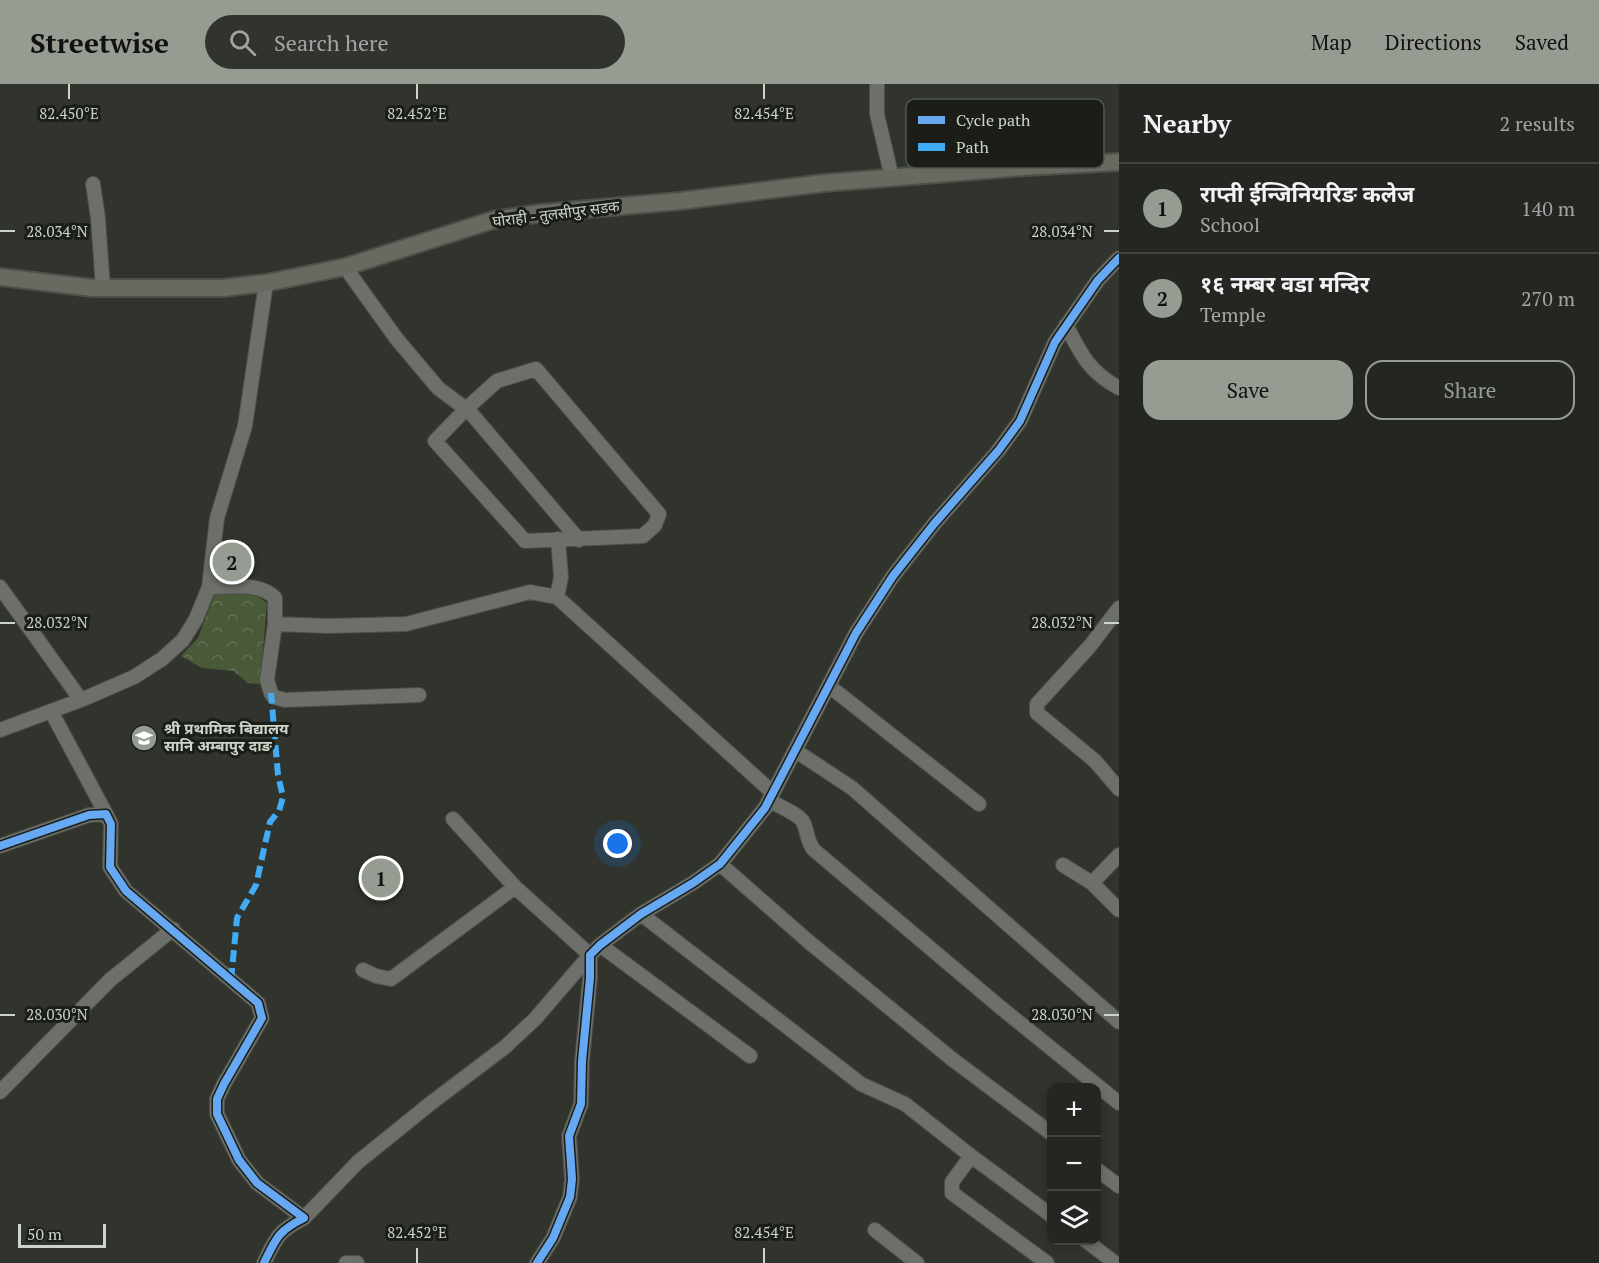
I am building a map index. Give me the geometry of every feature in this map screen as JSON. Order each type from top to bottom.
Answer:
[{"type":"main road","name":"घोराही - तुलसीपुर सडक","points":[[1104,163],[1119,162]]},
{"type":"main road","name":"घोराही - तुलसीपुर सडक","points":[[0,277],[103,288],[223,288],[266,283],[345,267],[493,220],[542,213],[680,201],[824,183],[1012,168]]},
{"type":"street","points":[[877,84],[877,114],[892,178]]},
{"type":"street","points":[[93,184],[103,288]]},
{"type":"street","points":[[264,1263],[277,1236],[287,1227],[304,1218],[358,1162],[505,1047],[535,1019],[595,950],[641,914],[720,864],[765,808],[856,633],[893,576],[934,524],[998,451],[1020,421],[1055,342],[1098,280],[1119,258]]},
{"type":"street","points":[[345,267],[396,338],[431,379],[465,409],[579,540]]},
{"type":"street","points":[[0,730],[81,700],[134,677],[162,660],[183,640],[196,619],[209,587],[217,518],[245,426],[266,283]]},
{"type":"street","points":[[1066,325],[1086,363],[1108,382],[1119,388]]},
{"type":"street","points":[[536,369],[659,514],[655,525],[643,536],[558,539],[525,541],[435,441],[465,409],[497,381],[536,369]]},
{"type":"street","points":[[557,597],[561,578],[558,539]]},
{"type":"street","points":[[0,587],[81,700]]},
{"type":"street","points":[[209,587],[253,587],[269,592],[275,598],[275,624],[267,680],[274,697],[285,700],[419,695]]},
{"type":"street","points":[[275,624],[328,626],[406,624],[530,592],[557,597],[770,796],[798,817],[803,822],[806,837],[814,850],[1000,1007],[1119,1103]]},
{"type":"street","points":[[1119,608],[1090,646],[1037,704],[1036,708],[1037,713],[1095,761],[1119,789]]},
{"type":"street","points":[[829,686],[979,804]]},
{"type":"street","points":[[51,711],[111,824],[110,867],[126,891],[258,1003],[262,1018],[224,1084],[217,1099],[217,1114],[239,1160],[257,1183],[304,1218]]},
{"type":"street","points":[[796,751],[852,788],[1119,1022]]},
{"type":"street","points":[[0,846],[89,814],[106,814]]},
{"type":"street","points":[[453,819],[514,887],[595,950],[750,1056]]},
{"type":"street","points":[[1092,884],[1119,855]]},
{"type":"street","points":[[720,864],[809,942],[952,1059],[1047,1130]]},
{"type":"street","points":[[1063,865],[1092,884],[1119,910]]},
{"type":"street","points":[[363,970],[391,979],[514,887]]},
{"type":"street","points":[[641,914],[861,1084],[905,1104],[1047,1212]]},
{"type":"street","points":[[0,1092],[110,980],[173,929]]},
{"type":"street","points":[[537,1263],[553,1238],[570,1197],[572,1179],[569,1136],[580,1104],[590,978],[595,950]]},
{"type":"street","points":[[971,1156],[952,1182],[952,1193],[1047,1263]]},
{"type":"street","points":[[1101,1173],[1119,1186]]},
{"type":"street","points":[[875,1230],[917,1263]]},
{"type":"street","points":[[1092,1245],[1115,1263]]},
{"type":"street","points":[[346,1263],[357,1263]]},
{"type":"green space","points":[[215,593],[254,594],[267,603],[260,684],[248,683],[233,671],[202,668],[181,656],[198,638]]},
{"type":"marked path","points":[[231,980],[237,918],[256,885],[270,822],[279,811],[283,797],[278,775],[271,693]]},
{"type":"cycle path","points":[[537,1263],[553,1238],[570,1197],[572,1179],[569,1136],[581,1104],[590,955],[641,914],[720,864],[765,808],[856,633],[893,576],[934,524],[998,451],[1020,421],[1055,342],[1098,280],[1119,258]]},
{"type":"cycle path","points":[[0,846],[89,815],[106,814],[111,824],[110,867],[126,891],[258,1003],[262,1018],[224,1084],[217,1099],[217,1114],[239,1160],[257,1183],[304,1218],[283,1231],[264,1263]]},
{"type":"place","name":"१६ नम्बर वडा मन्दिर","points":[[232,562]]},
{"type":"place","name":"श्री प्रथामिक बिद्यालय सानि अम्बापुर दाङ","points":[[144,738]]},
{"type":"place","name":"राप्ती ईन्जिनियरिङ कलेज","points":[[381,878]]}]
